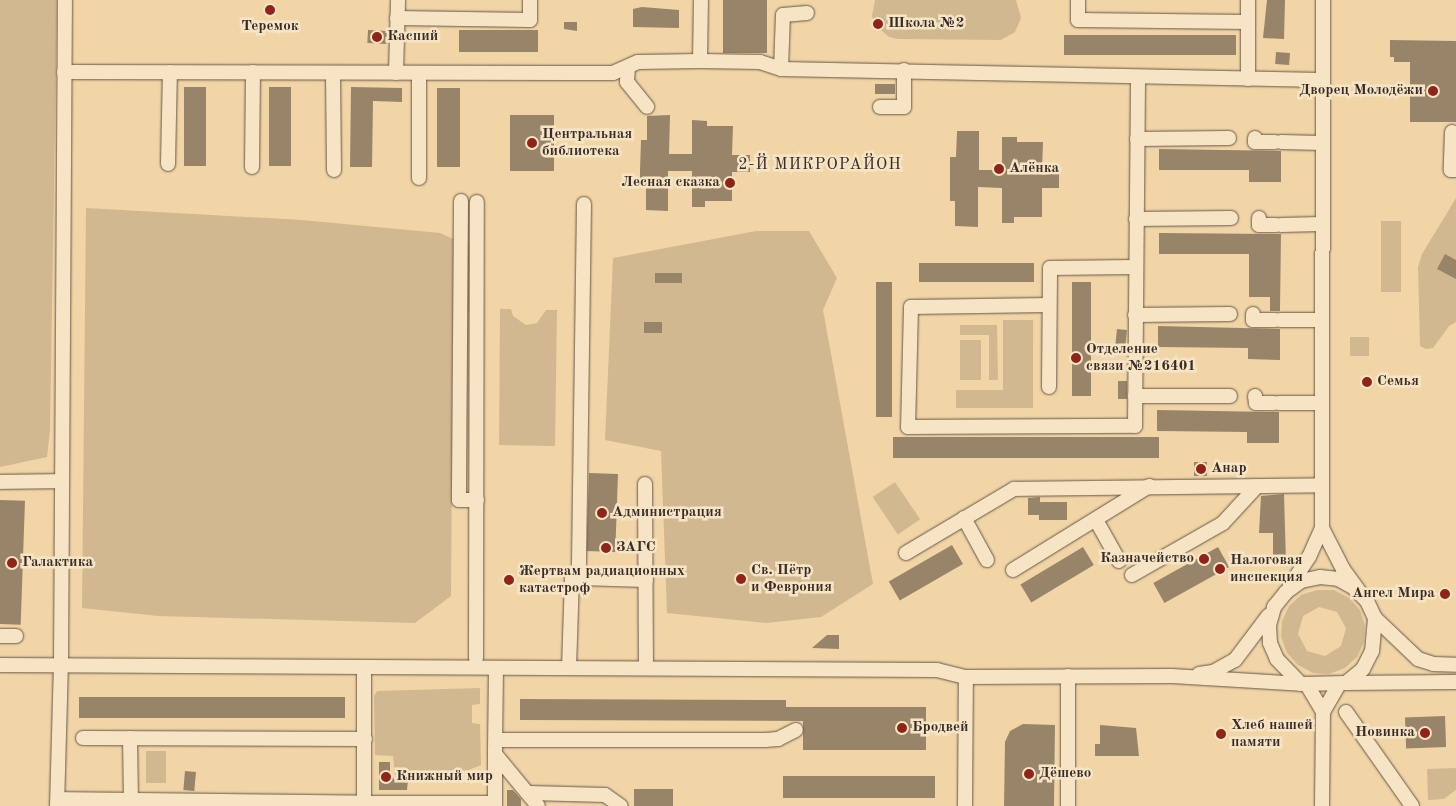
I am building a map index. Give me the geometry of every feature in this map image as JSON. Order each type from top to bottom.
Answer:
[{"type":"street","points":[[65,0],[61,665],[57,803],[131,800],[363,805],[495,805],[496,668]]},
{"type":"street","points":[[396,73],[398,0]]},
{"type":"street","points":[[398,18],[530,20],[530,0]]},
{"type":"street","points":[[700,61],[701,0]]},
{"type":"street","points":[[1078,0],[1078,20],[1247,22]]},
{"type":"street","points":[[1248,0],[1248,79]]},
{"type":"street","points":[[1323,0],[1320,320],[1322,528],[1343,570],[1361,594],[1375,618],[1418,659],[1433,664],[1456,665]]},
{"type":"street","points":[[781,69],[783,16],[806,13]]},
{"type":"street","points":[[64,72],[333,74],[613,73],[638,62],[700,61],[760,62],[781,69],[904,70],[1322,80]]},
{"type":"street","points":[[628,67],[627,82],[647,107]]},
{"type":"street","points":[[880,107],[904,107],[904,70]]},
{"type":"street","points":[[168,164],[170,72]]},
{"type":"street","points":[[252,167],[253,72]]},
{"type":"street","points":[[419,73],[419,178]]},
{"type":"street","points":[[333,74],[334,170]]},
{"type":"street","points":[[1048,305],[911,307],[908,427],[1135,426],[1138,77]]},
{"type":"street","points":[[1452,132],[1451,170],[1456,170]]},
{"type":"street","points":[[1137,140],[1229,138]]},
{"type":"street","points":[[1254,138],[1255,142],[1321,143]]},
{"type":"street","points":[[461,201],[459,500],[477,500]]},
{"type":"street","points":[[476,658],[477,202]]},
{"type":"street","points":[[569,668],[576,578],[584,204]]},
{"type":"street","points":[[1136,219],[1231,218]]},
{"type":"street","points":[[1259,218],[1259,225],[1321,224]]},
{"type":"street","points":[[1049,387],[1048,305],[1050,268],[1135,267]]},
{"type":"street","points":[[1135,315],[1230,314]]},
{"type":"street","points":[[1253,314],[1253,320],[1320,320]]},
{"type":"street","points":[[1135,396],[1230,396]]},
{"type":"street","points":[[1256,396],[1256,403],[1320,403]]},
{"type":"street","points":[[0,482],[62,481]]},
{"type":"street","points":[[645,484],[646,668]]},
{"type":"street","points":[[906,552],[1014,489],[1321,485]]},
{"type":"street","points":[[1013,570],[1150,486]]},
{"type":"street","points":[[1132,575],[1223,523],[1257,486]]},
{"type":"street","points":[[964,518],[986,560]]},
{"type":"street","points":[[1096,520],[1119,561]]},
{"type":"street","points":[[1186,676],[1213,672],[1235,660],[1286,592],[1309,557],[1322,528]]},
{"type":"street","points":[[1286,592],[1301,581],[1320,577],[1338,579],[1361,594]]},
{"type":"street","points":[[576,578],[646,580]]},
{"type":"street","points":[[1274,607],[1269,625],[1270,642],[1282,666],[1304,684],[1323,712],[1322,806]]},
{"type":"street","points":[[1323,712],[1343,684],[1363,669],[1372,651],[1375,618]]},
{"type":"street","points":[[0,636],[16,636]]},
{"type":"street","points":[[0,665],[938,670],[966,677],[1186,676],[1304,684],[1456,682]]},
{"type":"street","points":[[363,805],[365,739],[364,667]]},
{"type":"street","points":[[1068,676],[1068,806]]},
{"type":"street","points":[[965,806],[966,677]]},
{"type":"street","points":[[1346,712],[1412,806]]},
{"type":"street","points":[[496,747],[765,740],[778,739],[796,730]]},
{"type":"street","points":[[83,738],[365,739]]},
{"type":"street","points":[[130,738],[131,800]]},
{"type":"street","points":[[496,747],[538,806]]},
{"type":"street","points":[[530,793],[605,795],[621,806]]},
{"type":"shaded area","points":[[0,0],[57,0],[50,430],[47,457],[0,467]]},
{"type":"shaded area","points":[[875,0],[1016,0],[1021,18],[1015,32],[1001,40],[898,39],[889,37],[875,25],[872,16]]},
{"type":"shaded area","points":[[1456,198],[1456,322],[1449,326],[1433,348],[1426,349],[1420,346],[1418,267],[1422,254]]},
{"type":"shaded area","points":[[86,208],[302,220],[440,233],[473,248],[474,312],[453,311],[451,596],[415,623],[158,616],[82,608]]},
{"type":"shaded area","points":[[1381,221],[1401,221],[1401,292],[1381,292]]},
{"type":"shaded area","points":[[756,231],[809,231],[837,278],[823,310],[873,584],[821,617],[766,623],[667,613],[661,451],[605,440],[613,258]]},
{"type":"shaded area","points":[[500,309],[511,309],[513,316],[526,325],[537,323],[546,310],[557,310],[555,446],[499,445]]},
{"type":"shaded area","points":[[1003,320],[1033,320],[1033,408],[956,408],[956,390],[1003,390]]},
{"type":"shaded area","points":[[960,325],[997,325],[998,380],[989,380],[989,335],[960,335]]},
{"type":"shaded area","points":[[1350,337],[1369,337],[1369,356],[1350,356]]},
{"type":"shaded area","points":[[960,340],[981,340],[981,380],[960,380]]},
{"type":"shaded area","points":[[895,482],[920,519],[898,534],[873,497]]},
{"type":"shaded area","points":[[1317,590],[1334,590],[1349,598],[1360,610],[1365,626],[1364,642],[1357,657],[1345,668],[1329,674],[1313,673],[1298,665],[1287,653],[1281,637],[1282,621],[1289,606],[1301,595]],"holes":[[[1319,607],[1337,612],[1346,628],[1341,646],[1325,656],[1307,651],[1298,634],[1303,616]]]},
{"type":"shaded area","points":[[480,688],[480,704],[472,705],[472,723],[480,724],[481,765],[439,782],[411,782],[410,776],[395,775],[393,756],[375,755],[374,696],[377,691]]},
{"type":"shaded area","points":[[146,751],[166,751],[166,783],[146,783]]},
{"type":"shaded area","points":[[1456,768],[1456,790],[1444,799],[1428,800],[1427,769]]},
{"type":"building","points":[[723,0],[767,0],[767,53],[723,53]]},
{"type":"building","points":[[1267,0],[1285,0],[1284,39],[1263,38]]},
{"type":"building","points":[[642,7],[679,10],[679,28],[633,27],[633,9]]},
{"type":"building","points":[[564,22],[577,22],[577,31],[564,29]]},
{"type":"building","name":"Каспий","points":[[368,30],[387,31],[386,44],[367,43]]},
{"type":"building","points":[[459,30],[538,30],[538,52],[459,52]]},
{"type":"building","points":[[1064,35],[1236,35],[1236,55],[1064,55]]},
{"type":"building","name":"Дворец Молодёжи","points":[[1390,40],[1456,41],[1456,122],[1410,122],[1410,62],[1394,62],[1394,57],[1390,57]]},
{"type":"building","points":[[1276,52],[1290,53],[1289,65],[1275,64]]},
{"type":"building","points":[[875,84],[895,84],[895,94],[875,94]]},
{"type":"building","points":[[184,87],[206,87],[206,166],[184,166]]},
{"type":"building","points":[[269,87],[291,87],[291,166],[269,166]]},
{"type":"building","points":[[351,87],[402,88],[402,102],[373,101],[372,167],[350,167]]},
{"type":"building","points":[[437,88],[460,88],[460,167],[437,167]]},
{"type":"building","name":"Центральная библиотека","points":[[510,115],[554,115],[554,171],[510,171]]},
{"type":"building","points":[[670,115],[669,154],[692,154],[692,120],[707,121],[707,126],[733,126],[732,155],[750,155],[750,172],[732,172],[732,201],[705,201],[705,207],[692,207],[692,171],[668,171],[668,211],[646,210],[646,184],[640,184],[640,171],[641,140],[647,140],[647,116]]},
{"type":"building","points":[[957,131],[979,131],[979,170],[1002,170],[1002,137],[1017,137],[1017,142],[1043,142],[1042,171],[1059,171],[1059,188],[1042,188],[1042,217],[1014,217],[1014,223],[1002,223],[1002,188],[978,187],[978,227],[955,226],[955,201],[950,201],[950,157],[956,157]]},
{"type":"building","points":[[1159,149],[1281,151],[1281,182],[1249,182],[1249,170],[1159,170]]},
{"type":"building","points":[[1159,233],[1281,234],[1280,311],[1270,311],[1270,297],[1249,297],[1249,254],[1159,254]]},
{"type":"building","points":[[1445,254],[1456,260],[1456,279],[1437,269]]},
{"type":"building","points":[[919,263],[1034,263],[1034,282],[919,282]]},
{"type":"building","points":[[655,273],[682,273],[682,283],[655,283]]},
{"type":"building","points":[[876,282],[892,282],[892,417],[876,417]]},
{"type":"building","points":[[1072,282],[1091,282],[1091,396],[1072,396]]},
{"type":"building","points":[[644,322],[662,322],[662,333],[644,333]]},
{"type":"building","points":[[1158,326],[1280,329],[1280,360],[1248,359],[1248,348],[1158,347]]},
{"type":"building","points":[[1117,329],[1127,330],[1125,349],[1115,348]]},
{"type":"building","points":[[1118,381],[1127,381],[1127,399],[1118,399]]},
{"type":"building","points":[[1157,410],[1279,412],[1279,443],[1247,443],[1247,432],[1157,431]]},
{"type":"building","points":[[893,437],[1159,437],[1159,458],[893,458]]},
{"type":"building","name":"Анар","points":[[1194,462],[1207,462],[1207,476],[1194,476]]},
{"type":"building","name":"Администрация","points":[[589,473],[618,474],[615,552],[586,551]]},
{"type":"building","points":[[1284,494],[1286,563],[1273,563],[1273,533],[1259,533],[1261,496]]},
{"type":"building","points":[[1040,497],[1040,502],[1067,502],[1067,520],[1039,520],[1039,515],[1028,515],[1028,498]]},
{"type":"building","name":"Галактика","points":[[0,500],[25,501],[21,625],[0,624]]},
{"type":"building","points":[[952,545],[963,564],[900,601],[889,582]]},
{"type":"building","points":[[1083,547],[1094,565],[1031,603],[1020,585]]},
{"type":"building","points":[[1218,547],[1229,567],[1164,603],[1153,583]]},
{"type":"building","points":[[827,635],[839,635],[839,649],[812,648]]},
{"type":"building","points":[[79,697],[345,697],[345,718],[79,718]]},
{"type":"building","points":[[520,699],[786,700],[786,707],[926,707],[926,750],[803,750],[803,721],[520,720]]},
{"type":"building","name":"Новинка","points":[[1445,716],[1446,747],[1406,748],[1405,717]]},
{"type":"building","name":"Дёшево","points":[[1023,724],[1055,725],[1054,806],[1004,806],[1005,742],[1010,731]]},
{"type":"building","points":[[1100,725],[1136,728],[1139,756],[1095,756],[1095,744],[1100,744]]},
{"type":"building","name":"Книжный мир","points":[[379,762],[390,762],[390,775],[395,780],[408,780],[407,790],[379,790]]},
{"type":"building","points":[[185,771],[196,772],[194,791],[183,790]]},
{"type":"building","points":[[783,776],[935,776],[935,798],[783,798]]},
{"type":"building","points":[[634,789],[673,789],[673,806],[634,806]]},
{"type":"building","points":[[507,790],[513,790],[521,799],[521,806],[507,806]]},
{"type":"place","name":"Теремок","points":[[270,10]]},
{"type":"place","name":"Школа №2","points":[[878,24]]},
{"type":"place","name":"Каспий","points":[[377,37]]},
{"type":"place","name":"Дворец Молодёжи","points":[[1433,91]]},
{"type":"place","name":"Центральная библиотека","points":[[532,143]]},
{"type":"place","name":"Алёнка","points":[[999,169]]},
{"type":"place","name":"Лесная сказка","points":[[730,183]]},
{"type":"place","name":"Отделение связи №216401","points":[[1076,358]]},
{"type":"place","name":"Семья","points":[[1367,382]]},
{"type":"place","name":"Анар","points":[[1201,469]]},
{"type":"place","name":"Администрация","points":[[602,513]]},
{"type":"place","name":"ЗАГС","points":[[606,548]]},
{"type":"place","name":"Казначейство","points":[[1204,559]]},
{"type":"place","name":"Галактика","points":[[12,563]]},
{"type":"place","name":"Налоговая инспекция","points":[[1220,569]]},
{"type":"place","name":"Св. Пётр и Феврония","points":[[741,579]]},
{"type":"place","name":"Жертвам радиационных катастроф","points":[[509,580]]},
{"type":"place","name":"Ангел Мира","points":[[1445,594]]},
{"type":"place","name":"Бродвей","points":[[902,728]]},
{"type":"place","name":"Новинка","points":[[1425,733]]},
{"type":"place","name":"Хлеб нашей памяти","points":[[1221,734]]},
{"type":"place","name":"Дёшево","points":[[1029,774]]},
{"type":"place","name":"Книжный мир","points":[[386,777]]},
{"type":"district","name":"2-Й МИКРОРАЙОН","points":[[820,165]]}]
